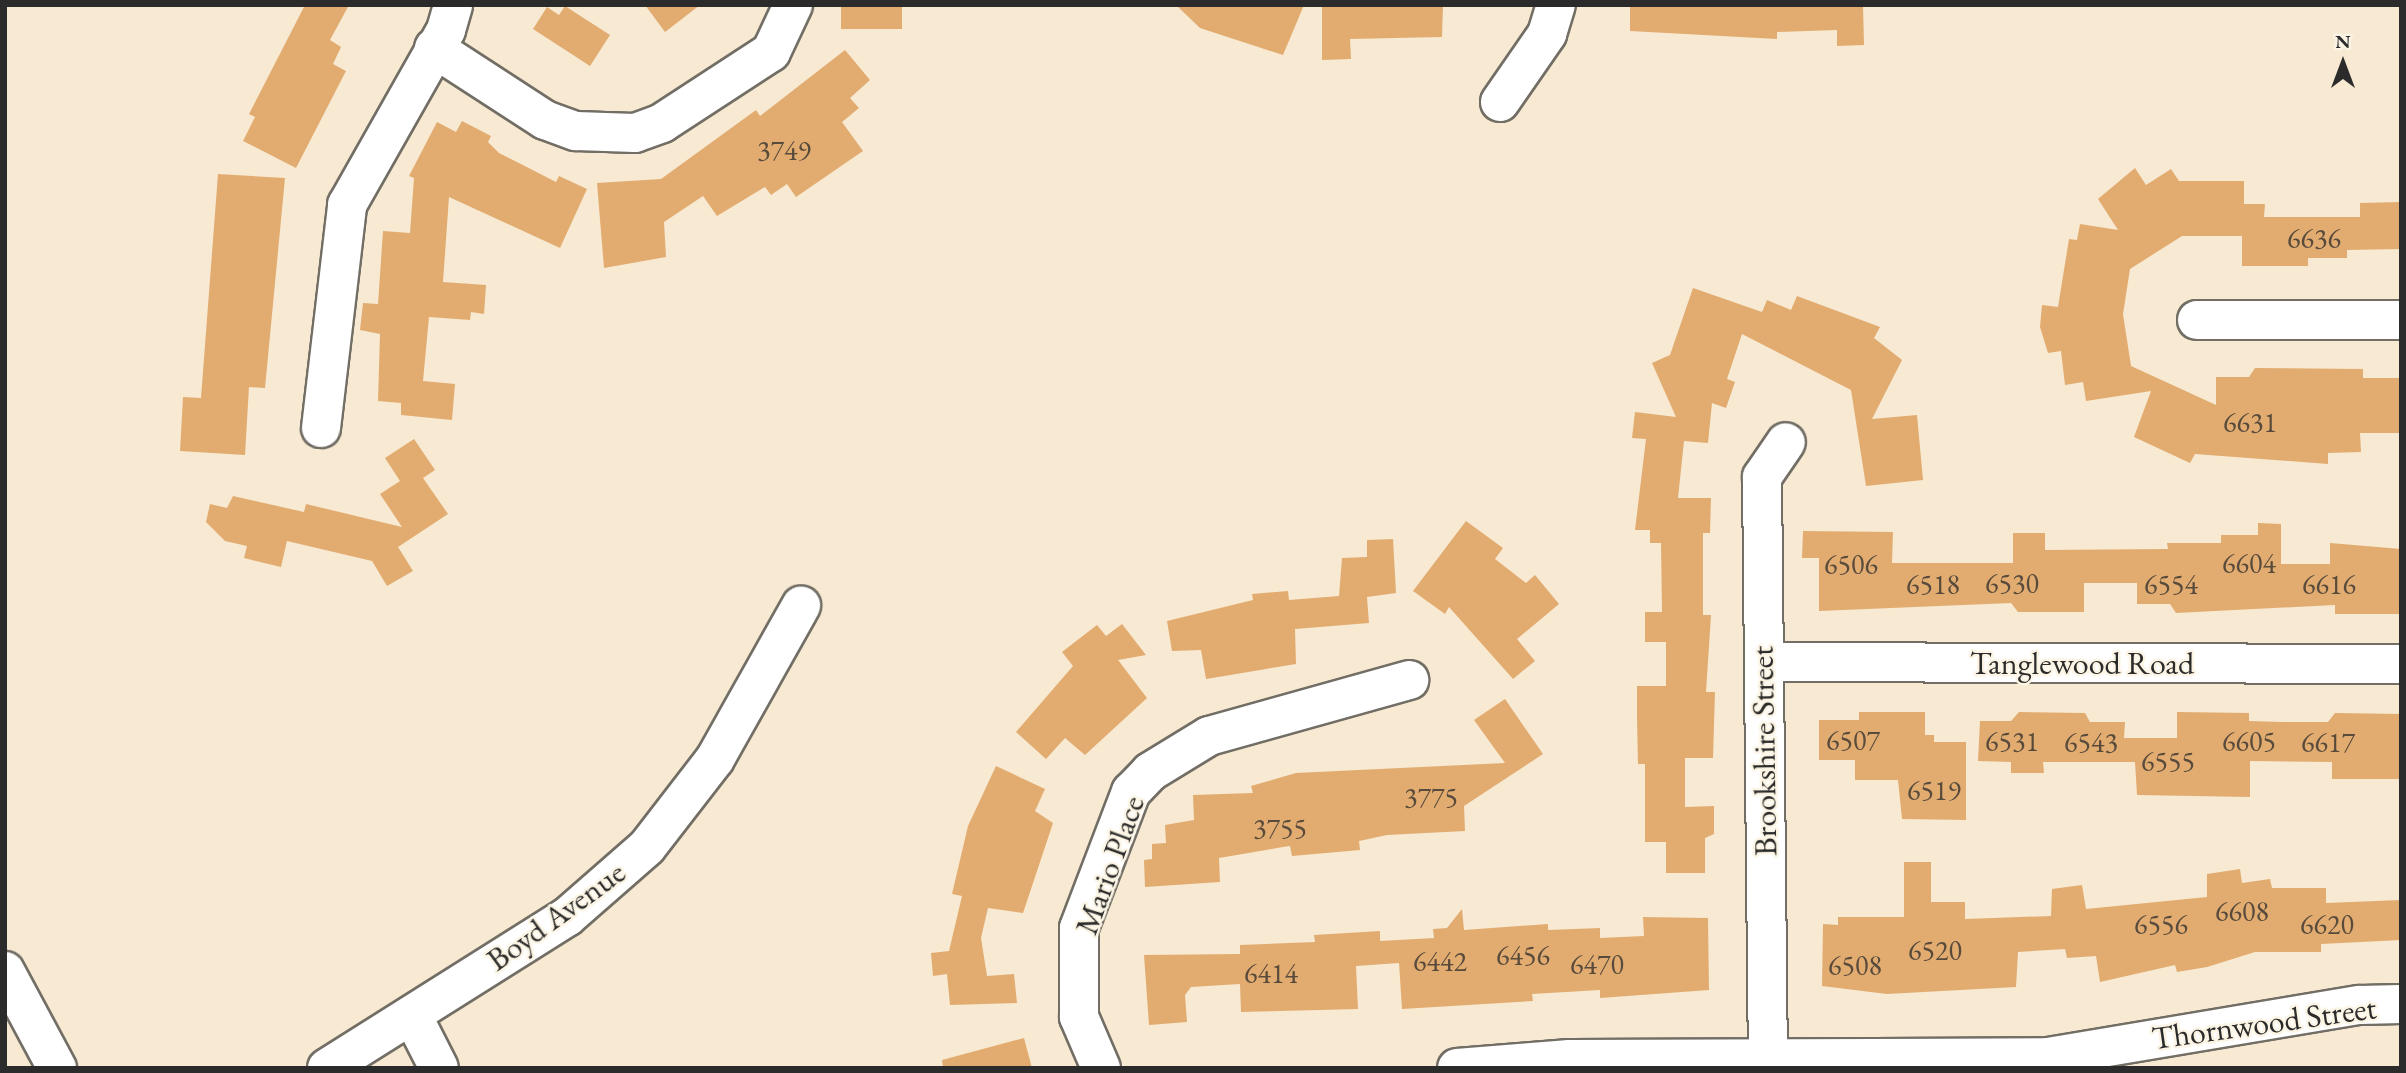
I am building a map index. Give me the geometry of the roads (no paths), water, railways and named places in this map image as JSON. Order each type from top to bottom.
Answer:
[{"type":"street","points":[[321,428],[347,205],[434,48],[453,5]]},
{"type":"street","points":[[434,48],[545,120],[576,131],[635,133],[663,124],[771,52],[793,5]]},
{"type":"street","points":[[1500,102],[1547,34],[1556,5]]},
{"type":"street","points":[[2197,320],[2401,320]]},
{"type":"street","name":"Brookshire Street","points":[[1768,1063],[1762,477],[1786,442]]},
{"type":"street","name":"Boyd Avenue","points":[[327,1068],[567,916],[647,847],[715,759],[801,606]]},
{"type":"street","name":"Tanglewood Road","points":[[1763,662],[2401,664]]},
{"type":"street","name":"Mario Place","points":[[1101,1068],[1079,1017],[1079,928],[1132,792],[1150,772],[1209,736],[1409,680]]},
{"type":"street","points":[[5,971],[57,1068]]},
{"type":"street","name":"Thornwood Street","points":[[1457,1068],[1570,1059],[1768,1063],[2048,1058],[2360,1005],[2401,1004]]},
{"type":"street","points":[[412,1015],[439,1068]]}]
